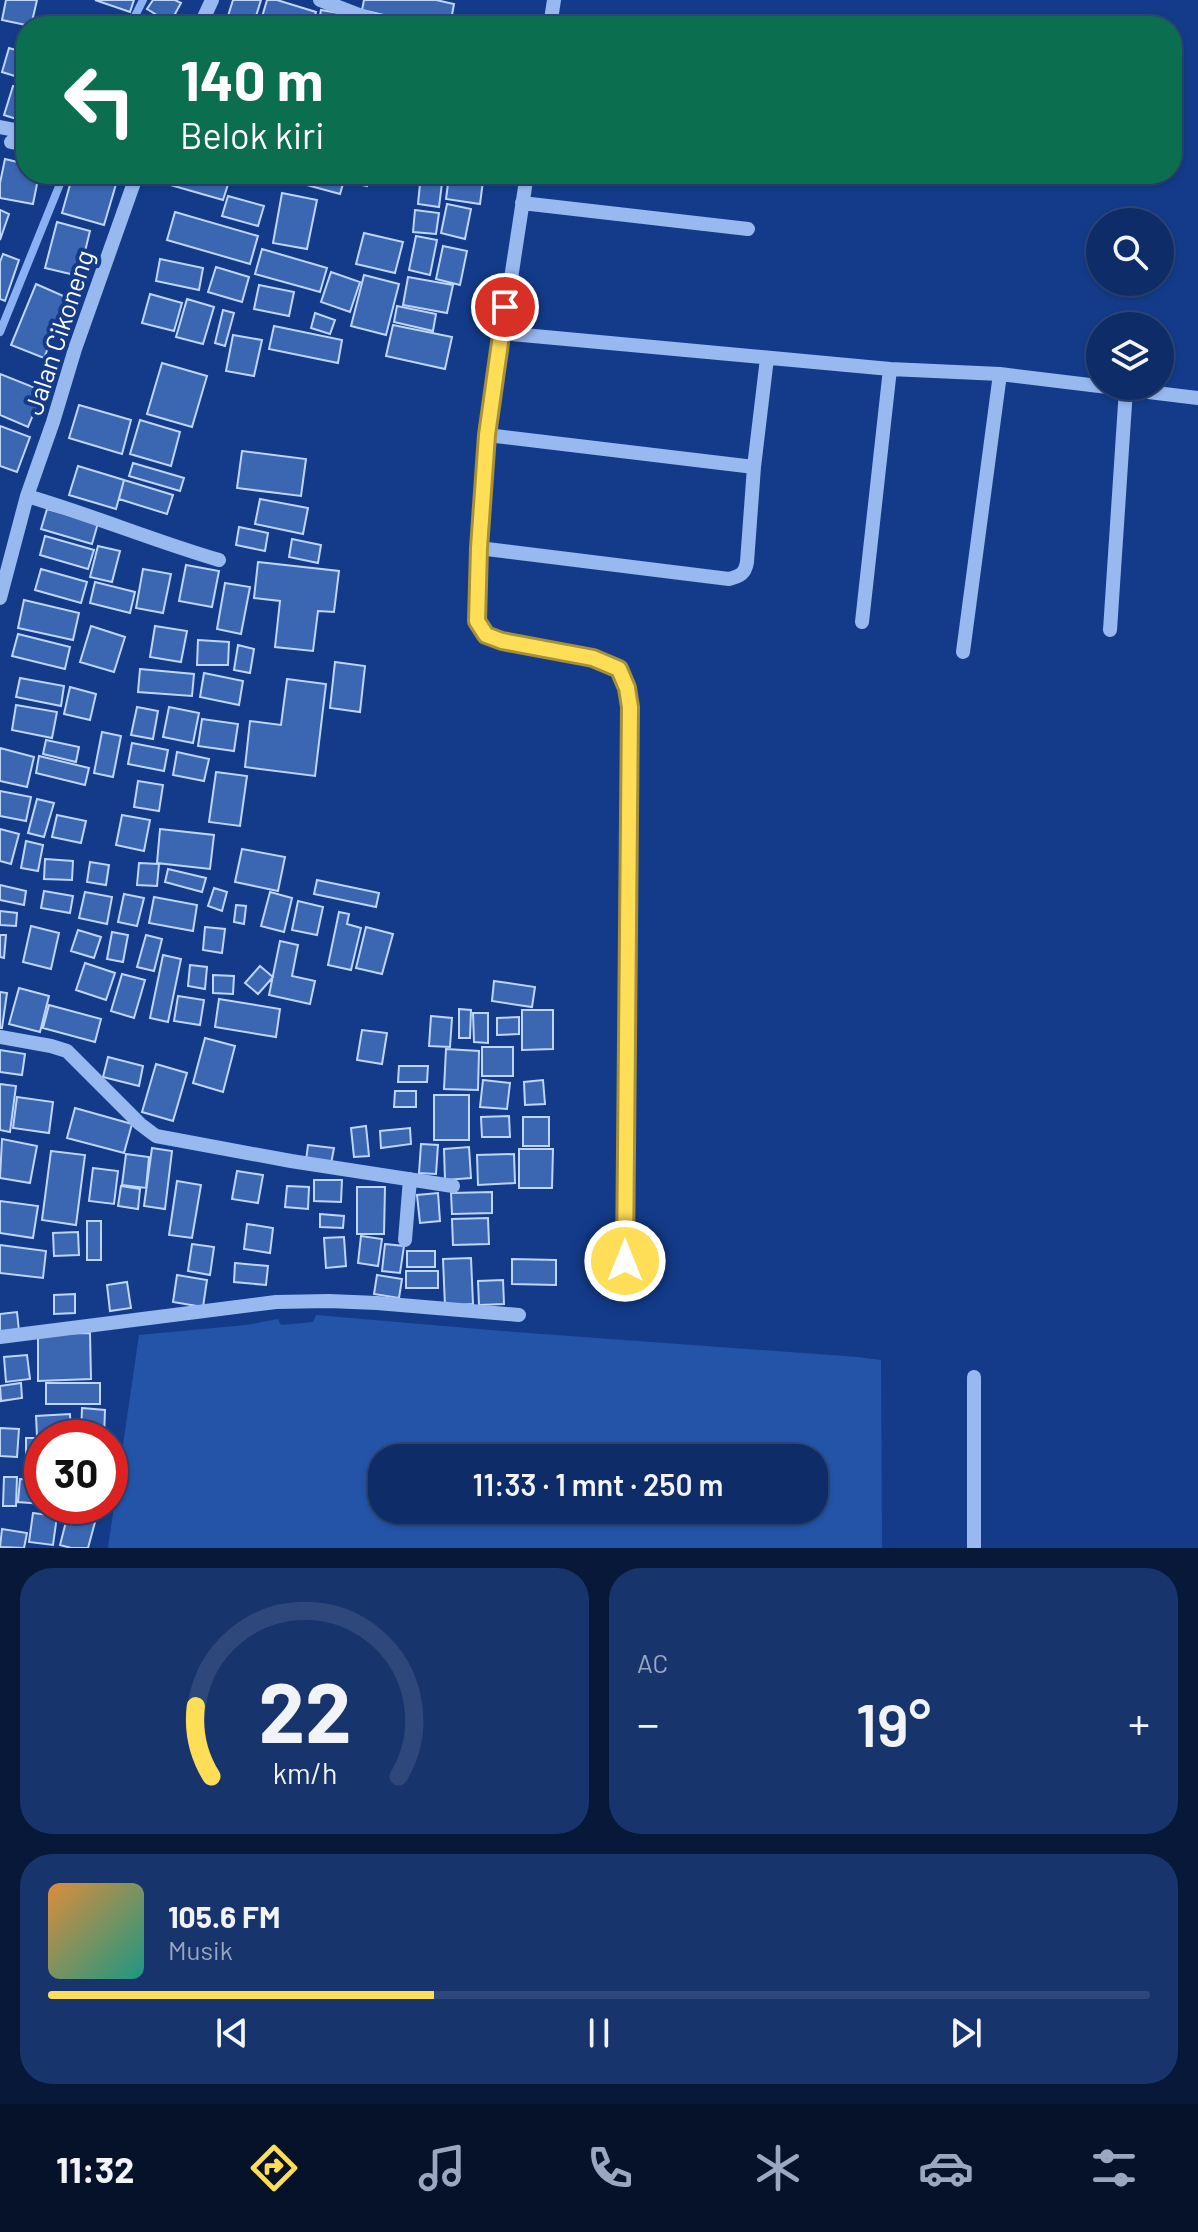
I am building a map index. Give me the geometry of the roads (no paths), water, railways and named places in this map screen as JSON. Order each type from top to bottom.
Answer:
[{"type":"street","points":[[320,0],[362,16]]},
{"type":"street","name":"Jalan Cikoneng","points":[[0,598],[27,496],[133,184]]},
{"type":"street","points":[[525,184],[487,435],[477,621],[486,635],[502,641],[593,658],[619,669],[627,688],[630,707],[625,1292]]},
{"type":"street","points":[[522,203],[748,229]]},
{"type":"street","points":[[501,333],[890,369],[1000,374],[1086,384]]},
{"type":"street","points":[[479,548],[729,579],[741,576],[746,571],[767,358]]},
{"type":"street","points":[[862,622],[890,369]]},
{"type":"street","points":[[963,652],[1000,374]]},
{"type":"street","points":[[1174,395],[1198,398]]},
{"type":"street","points":[[1110,630],[1125,400]]},
{"type":"street","points":[[487,435],[754,467]]},
{"type":"street","points":[[27,496],[219,560]]},
{"type":"street","points":[[0,1037],[67,1051],[156,1136],[453,1186]]},
{"type":"street","points":[[405,1240],[410,1179]]},
{"type":"street","points":[[0,1337],[276,1302],[377,1303],[519,1315]]},
{"type":"street","points":[[974,1377],[974,1548]]},
{"type":"waterway","points":[[135,16],[143,0]]},
{"type":"waterway","points":[[0,332],[60,184]]}]
